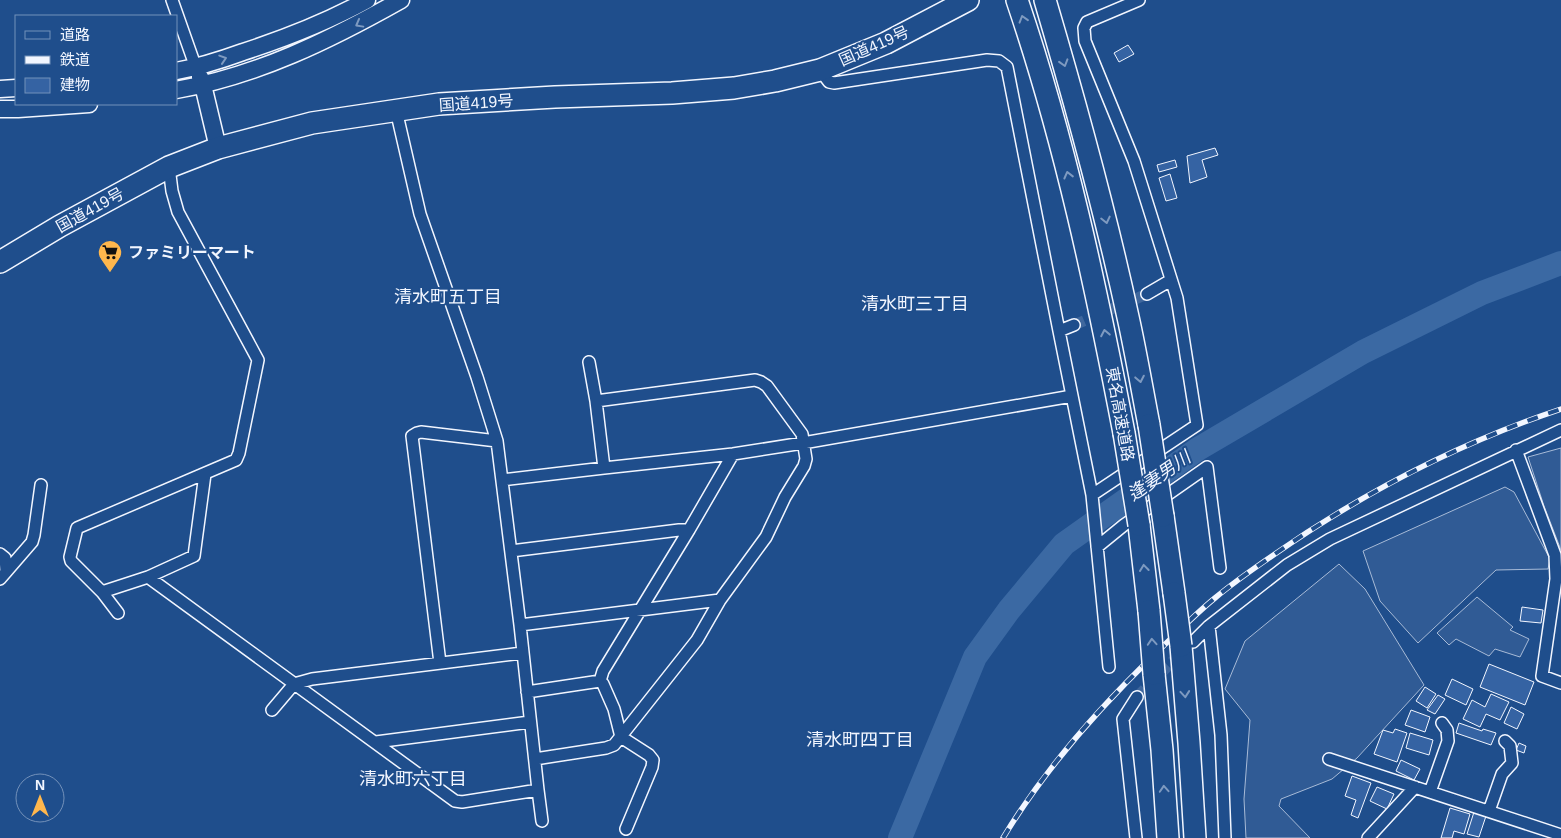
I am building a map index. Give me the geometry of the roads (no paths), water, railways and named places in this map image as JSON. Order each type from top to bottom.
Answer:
[{"type":"highway","name":"国道419号","points":[[0,262],[60,226],[169,166],[218,148],[312,124],[439,104],[672,93],[734,88],[775,82],[820,70],[886,43],[968,0]]},
{"type":"highway","name":"東名高速道路","points":[[1017,0],[1050,105],[1074,202],[1104,325],[1124,433],[1139,525],[1149,611],[1168,838]]},
{"type":"highway","name":"東名高速道路","points":[[1045,0],[1100,195],[1129,318],[1149,425],[1174,593],[1187,644],[1189,743],[1195,838]]},
{"type":"street","points":[[172,0],[177,15]]},
{"type":"street","points":[[178,71],[196,68],[274,42],[310,28],[367,0]]},
{"type":"street","points":[[178,90],[203,85],[264,66],[314,47],[401,0]]},
{"type":"street","points":[[1093,498],[1197,425],[1177,298],[1134,161],[1085,41],[1084,28],[1087,22],[1139,0]]},
{"type":"street","points":[[178,17],[203,85],[218,148]]},
{"type":"street","points":[[820,70],[829,82],[834,83],[987,60],[999,60],[1007,67],[1058,331],[1093,498],[1109,667]]},
{"type":"street","points":[[0,89],[15,88]]},
{"type":"street","points":[[0,109],[18,110],[77,105]]},
{"type":"street","points":[[396,110],[420,214],[477,377],[497,442],[542,821]]},
{"type":"street","points":[[118,613],[102,592],[71,561],[70,557],[77,528],[236,460],[258,360],[178,212],[172,191],[169,166]]},
{"type":"street","points":[[1147,294],[1171,280]]},
{"type":"street","points":[[1058,331],[1074,324]]},
{"type":"street","points":[[589,362],[604,468]]},
{"type":"street","points":[[535,759],[614,746],[697,640],[720,600],[766,536],[785,496],[804,466],[806,459],[802,434],[795,423],[767,386],[755,380],[596,401]]},
{"type":"street","points":[[502,480],[733,454],[1072,396]]},
{"type":"street","points":[[1187,644],[1286,565],[1330,539],[1561,430]]},
{"type":"street","points":[[440,663],[412,436],[421,432],[497,442]]},
{"type":"street","points":[[1516,450],[1555,555],[1556,579],[1542,676],[1561,682]]},
{"type":"street","points":[[600,681],[603,671],[733,454]]},
{"type":"street","points":[[1096,543],[1207,467],[1220,568]]},
{"type":"street","points":[[102,592],[148,577],[194,556],[205,474]]},
{"type":"street","points":[[3,575],[32,542],[41,485]]},
{"type":"street","points":[[511,551],[689,530]]},
{"type":"street","points":[[0,554],[5,558],[3,575]]},
{"type":"street","points":[[148,577],[455,801],[462,802],[538,790]]},
{"type":"street","points":[[520,625],[720,600]]},
{"type":"street","points":[[1209,626],[1221,735],[1225,838]]},
{"type":"street","points":[[272,710],[294,684],[312,679],[522,653]]},
{"type":"street","points":[[600,681],[604,684],[614,709],[621,737],[650,755],[653,760],[652,767],[626,829]]},
{"type":"street","points":[[527,692],[600,681]]},
{"type":"street","points":[[1136,838],[1123,719],[1137,696]]},
{"type":"street","points":[[376,742],[530,722]]},
{"type":"street","points":[[1430,792],[1448,741],[1446,730],[1442,723]]},
{"type":"street","points":[[1490,812],[1502,774],[1512,763],[1510,746],[1506,741]]},
{"type":"street","points":[[1329,760],[1561,835]]},
{"type":"street","points":[[1368,838],[1415,787]]},
{"type":"waterway","name":"逢妻男川","points":[[900,838],[975,657],[1009,610],[1064,544],[1198,449],[1363,352],[1482,293],[1561,263]]},
{"type":"tunnel","points":[[1074,325],[1147,294]]},
{"type":"tunnel","points":[[1137,697],[1182,652]]},
{"type":"railway","points":[[1003,838],[1036,788],[1092,719],[1184,626],[1229,587],[1306,533],[1376,491],[1448,454],[1561,409]]},
{"type":"place","name":"ファミリーマート","points":[[110,273]]},
{"type":"district","name":"清水町五丁目","points":[[448,297]]},
{"type":"district","name":"清水町三丁目","points":[[915,304]]},
{"type":"district","name":"清水町四丁目","points":[[860,740]]},
{"type":"district","name":"清水町六丁目","points":[[413,779]]}]
